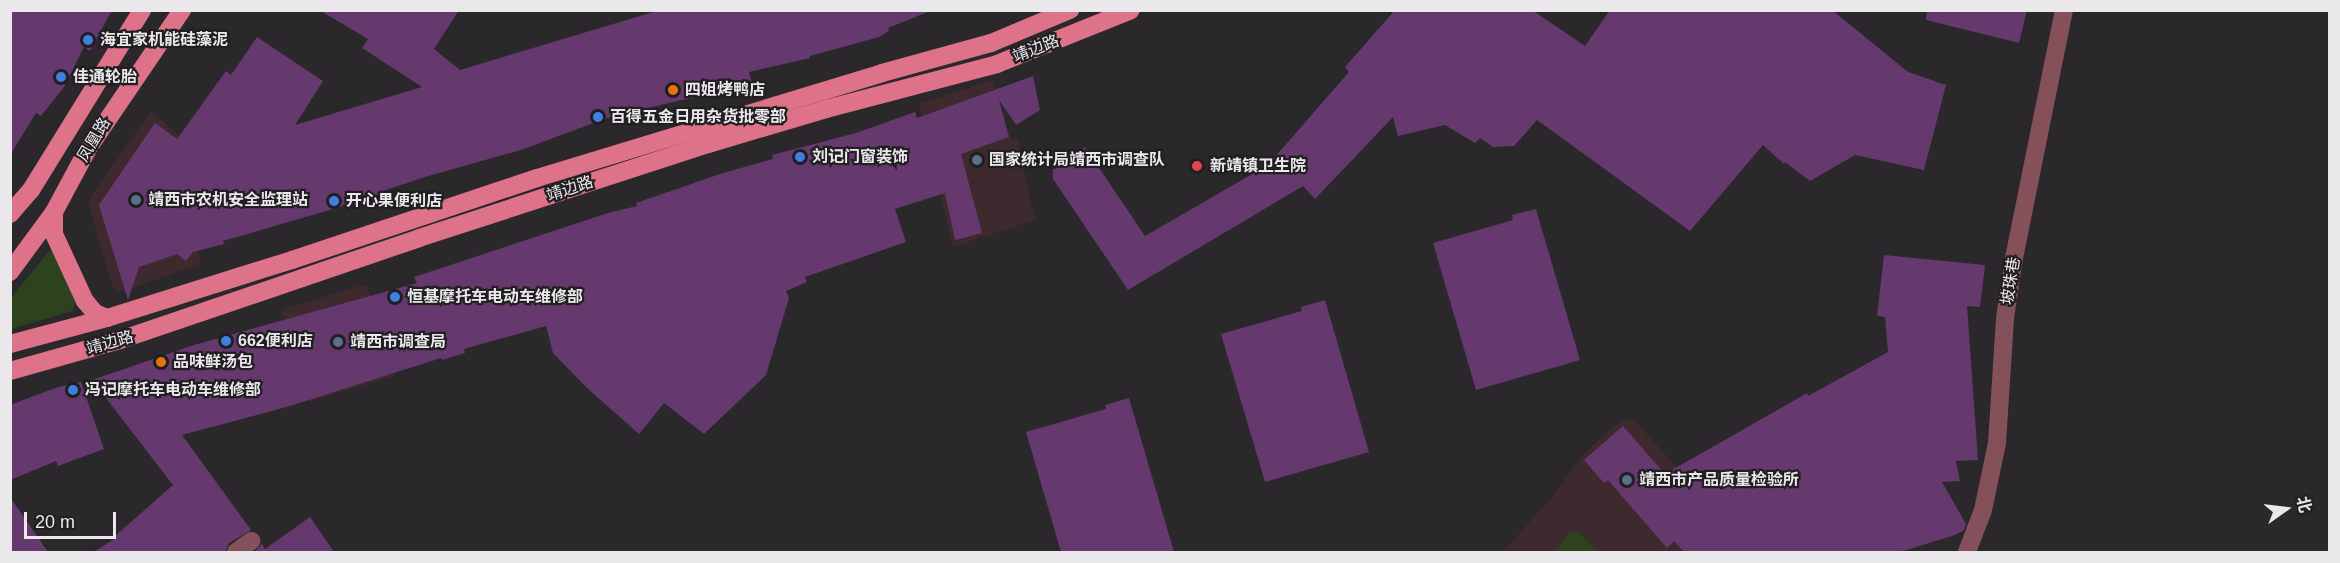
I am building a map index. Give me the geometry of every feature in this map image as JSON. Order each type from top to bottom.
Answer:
[{"type":"main road","name":"凤凰路","points":[[10,214],[31,190],[142,10]]},
{"type":"main road","name":"凤凰路","points":[[10,272],[54,212],[89,147],[182,10]]},
{"type":"main road","name":"靖边路","points":[[10,344],[107,318],[292,260],[548,175],[882,73],[991,43],[1070,10]]},
{"type":"main road","name":"靖边路","points":[[10,371],[120,340],[430,234],[708,144],[826,109],[997,64],[1131,10]]},
{"type":"main road","points":[[54,212],[54,234],[85,301],[95,313],[107,318]]},
{"type":"street","name":"坡珠巷","points":[[1967,552],[1983,510],[1996,443],[2005,318],[2064,10]]},
{"type":"street","points":[[236,552],[251,542]]},
{"type":"shaded area","name":"国家统计局靖西市调查队","points":[[993,80],[1010,138],[1018,140],[1031,205],[1036,216],[1034,220],[953,247],[919,104]]},
{"type":"shaded area","name":"靖西市农机安全监理站","points":[[151,111],[184,139],[175,180],[201,263],[127,290],[117,290],[112,285],[89,206],[92,195]]},
{"type":"shaded area","name":"靖西市调查局","points":[[366,284],[394,376],[309,402],[281,310]]},
{"type":"shaded area","name":"靖西市产品质量检验所","points":[[1627,419],[1633,419],[1755,552],[1503,552],[1551,498],[1581,457],[1614,426]]},
{"type":"green space","points":[[55,250],[74,294],[76,303],[72,311],[11,329],[11,298],[49,251]]},
{"type":"green space","points":[[1578,531],[1597,552],[1555,552],[1570,532]]},
{"type":"building","points":[[10,10],[112,10],[90,51],[84,47],[64,87],[41,116],[36,113],[10,155]]},
{"type":"building","points":[[319,10],[459,10],[434,49],[460,70],[660,10],[930,11],[888,28],[889,31],[879,37],[810,56],[810,58],[749,72],[752,83],[607,118],[521,150],[377,193],[378,196],[223,241],[224,244],[193,252],[186,261],[177,254],[139,267],[128,300],[99,205],[155,123],[177,139],[226,71],[231,75],[257,37],[323,81],[295,125],[422,87],[362,48],[368,39]]},
{"type":"building","points":[[1395,10],[1532,10],[1585,46],[1610,10],[1832,10],[1908,72],[1946,85],[1924,170],[1855,155],[1810,181],[1785,162],[1784,164],[1763,145],[1690,231],[1537,120],[1514,146],[1493,147],[1480,138],[1475,143],[1445,125],[1398,136],[1393,117],[1315,199],[1303,186],[1128,290],[1053,179],[1053,170],[1085,147],[1145,236],[1268,165],[1349,72],[1345,67]]},
{"type":"building","points":[[1927,10],[2027,10],[2019,43],[1926,20]]},
{"type":"building","points":[[1033,76],[1040,110],[1016,125],[999,100],[1009,137],[961,154],[982,233],[955,240],[945,193],[895,209],[906,242],[805,277],[807,282],[786,291],[789,298],[766,375],[704,434],[664,403],[639,434],[587,388],[553,353],[546,326],[464,349],[465,353],[442,360],[441,358],[290,406],[182,435],[251,530],[229,543],[225,552],[93,552],[116,538],[115,536],[173,485],[92,380],[194,345],[417,283],[414,277],[608,213],[637,206],[636,203],[723,173],[773,159],[772,155],[856,133],[915,112],[917,118]]},
{"type":"building","points":[[1536,209],[1580,360],[1476,390],[1433,243],[1513,220],[1512,215]]},
{"type":"building","points":[[1884,255],[1985,265],[1980,307],[1967,306],[1978,460],[1956,461],[1960,481],[1942,482],[1966,524],[1964,530],[1955,535],[1900,552],[1684,552],[1674,541],[1667,548],[1608,480],[1604,483],[1584,460],[1623,426],[1665,474],[1807,393],[1808,396],[1888,352],[1885,317],[1877,316]]},
{"type":"building","points":[[1325,300],[1369,452],[1265,482],[1221,334],[1302,311],[1301,307]]},
{"type":"building","points":[[81,382],[104,449],[58,466],[56,461],[10,480],[10,405],[55,388]]},
{"type":"building","points":[[1129,398],[1174,552],[1061,552],[1026,432],[1106,409],[1105,405]]},
{"type":"building","points":[[10,497],[48,552],[10,552]]},
{"type":"building","points":[[310,517],[334,552],[254,552],[262,544],[265,549]]},
{"type":"place","name":"海宜家机能硅藻泥","points":[[88,40]]},
{"type":"place","name":"佳通轮胎","points":[[61,77]]},
{"type":"place","name":"四姐烤鸭店","points":[[673,90]]},
{"type":"place","name":"百得五金日用杂货批零部","points":[[598,117]]},
{"type":"place","name":"刘记门窗装饰","points":[[800,157]]},
{"type":"place","name":"国家统计局靖西市调查队","points":[[977,160]]},
{"type":"place","name":"新靖镇卫生院","points":[[1197,166]]},
{"type":"place","name":"靖西市农机安全监理站","points":[[136,200]]},
{"type":"place","name":"开心果便利店","points":[[334,201]]},
{"type":"place","name":"恒基摩托车电动车维修部","points":[[395,297]]},
{"type":"place","name":"662便利店","points":[[226,341]]},
{"type":"place","name":"靖西市调查局","points":[[338,342]]},
{"type":"place","name":"品味鲜汤包","points":[[161,362]]},
{"type":"place","name":"冯记摩托车电动车维修部","points":[[73,390]]},
{"type":"place","name":"靖西市产品质量检验所","points":[[1627,480]]}]
